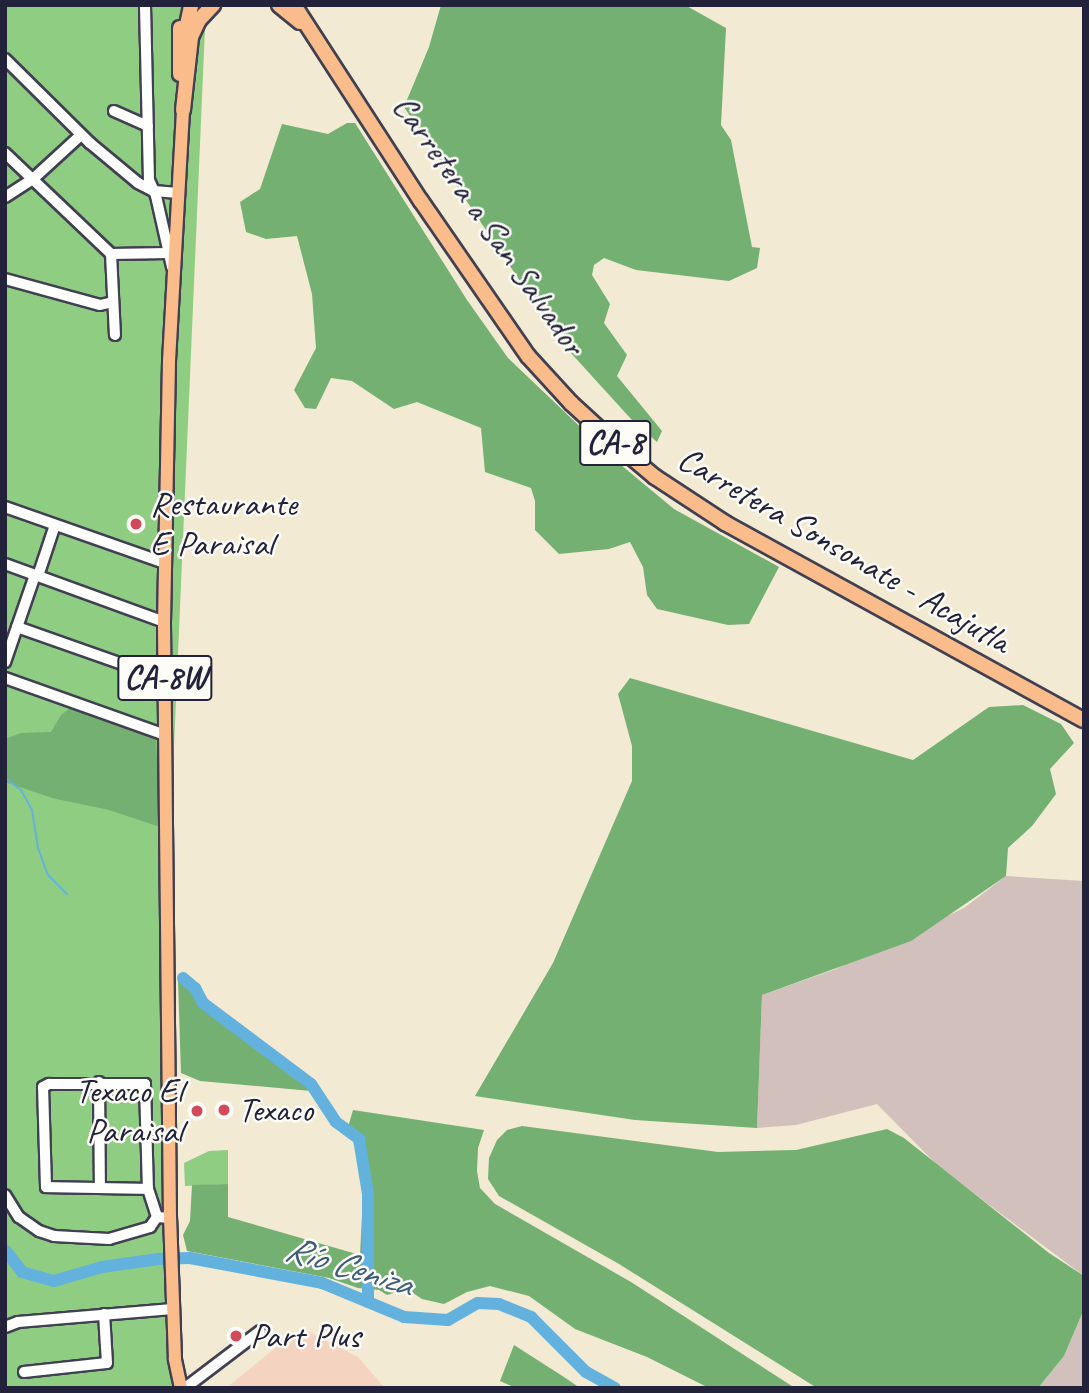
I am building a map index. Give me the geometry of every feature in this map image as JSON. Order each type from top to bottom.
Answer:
[{"type":"highway","points":[[183,5],[179,51],[183,110]]},
{"type":"highway","points":[[183,110],[184,34],[191,5]]},
{"type":"highway","points":[[183,110],[191,37],[199,20],[213,5]]},
{"type":"highway","points":[[279,5],[307,27]]},
{"type":"highway","name":"Carretera Sonsonate - Acajutla","points":[[294,5],[421,201],[528,356],[571,403],[618,446],[655,477],[725,523],[1084,720]]},
{"type":"highway","name":"Carretera a San Salvador","points":[[303,5],[521,336],[605,424],[656,468],[706,503],[1084,710]]},
{"type":"main road","name":"CA-8W","points":[[172,1309],[171,1247],[163,1217],[164,622],[173,271],[183,110]]},
{"type":"main road","points":[[172,1309],[175,1388]]},
{"type":"main road","points":[[175,1359],[183,1388]]},
{"type":"street","points":[[145,5],[149,180],[173,271]]},
{"type":"street","points":[[5,59],[81,135],[138,183],[154,191],[178,193]]},
{"type":"street","points":[[114,111],[148,126]]},
{"type":"street","points":[[5,197],[34,178],[81,135]]},
{"type":"street","points":[[5,153],[111,254],[115,335]]},
{"type":"street","points":[[111,254],[168,253]]},
{"type":"street","points":[[5,279],[100,305],[113,302]]},
{"type":"street","points":[[5,507],[165,563]]},
{"type":"street","points":[[5,662],[55,525]]},
{"type":"street","points":[[5,564],[164,622]]},
{"type":"street","points":[[18,627],[164,679]]},
{"type":"street","points":[[5,678],[165,735]]},
{"type":"street","points":[[99,1082],[100,1188]]},
{"type":"street","points":[[5,1195],[19,1217],[38,1231],[54,1236],[108,1239],[150,1227],[163,1217],[148,1189],[145,1084],[48,1084],[40,1094],[46,1187],[148,1189]]},
{"type":"street","points":[[5,1328],[18,1322],[172,1309]]},
{"type":"street","points":[[24,1372],[104,1365],[109,1356],[104,1314]]},
{"type":"street","points":[[183,1388],[260,1331]]},
{"type":"shaded area","points":[[1006,876],[1084,881],[1084,1276],[940,1168],[877,1104],[796,1125],[757,1128],[762,995],[836,969],[964,908]]},
{"type":"shaded area","points":[[1084,1309],[1084,1388],[1038,1388],[1064,1356]]},
{"type":"shaded area","points":[[309,1332],[358,1357],[385,1388],[226,1388],[290,1336]]},
{"type":"green space","points":[[5,5],[206,5],[168,886],[179,1388],[5,1388]]},
{"type":"green space","points":[[441,5],[685,5],[726,28],[721,125],[731,140],[752,247],[760,248],[757,268],[729,281],[636,270],[604,258],[594,265],[592,275],[610,304],[604,323],[627,355],[617,376],[662,431],[657,442],[631,419],[560,341],[404,107],[429,47]]},
{"type":"green space","points":[[347,123],[355,123],[467,300],[508,358],[615,460],[674,509],[779,567],[749,624],[728,625],[657,609],[647,595],[643,567],[630,542],[609,549],[559,554],[535,530],[535,501],[531,488],[485,472],[481,428],[417,402],[394,409],[352,381],[331,378],[316,409],[305,408],[294,390],[316,348],[312,294],[297,236],[266,239],[246,232],[240,202],[260,189],[282,124],[328,134]]},
{"type":"green space","points":[[630,678],[913,760],[989,707],[1023,705],[1061,724],[1074,743],[1050,769],[1056,794],[1032,826],[1008,848],[1006,876],[911,941],[762,995],[757,1128],[635,1120],[475,1096],[553,963],[632,781],[632,746],[618,694]]},
{"type":"green space","points":[[72,707],[156,738],[160,827],[109,810],[52,798],[5,782],[5,739],[21,733],[51,732],[61,715]]},
{"type":"green space","points":[[178,980],[193,990],[201,1005],[270,1052],[311,1091],[200,1081],[181,1073]]},
{"type":"green space","points":[[353,1110],[484,1130],[478,1148],[477,1171],[480,1188],[495,1204],[631,1282],[795,1388],[709,1388],[647,1357],[575,1329],[529,1296],[490,1286],[467,1292],[444,1304],[422,1299],[407,1289],[387,1295],[379,1290],[358,1288],[329,1278],[187,1251],[183,1235],[190,1221],[192,1185],[228,1184],[228,1217],[360,1255],[363,1195],[356,1142],[346,1134]]},
{"type":"green space","points":[[522,1126],[718,1152],[796,1150],[887,1129],[904,1138],[1049,1253],[1084,1276],[1084,1309],[1064,1356],[1038,1388],[817,1388],[619,1264],[499,1196],[488,1179],[489,1158],[497,1140],[507,1130]]},
{"type":"green space","points":[[228,1150],[228,1184],[185,1186],[184,1163],[209,1151]]},
{"type":"green space","points":[[514,1345],[580,1388],[516,1388],[500,1381]]},
{"type":"waterway","points":[[5,778],[21,790],[32,810],[38,848],[48,875],[67,894]]},
{"type":"waterway","points":[[183,978],[195,988],[203,1003],[311,1084],[336,1122],[359,1139],[368,1194],[368,1302]]},
{"type":"waterway","name":"Río Ceniza","points":[[5,1250],[22,1272],[54,1281],[102,1267],[158,1259],[190,1258],[322,1283],[404,1317],[448,1320],[478,1303],[499,1304],[531,1317],[586,1372],[615,1388]]},
{"type":"place","name":"Restaurante E Paraisal","points":[[136,524]]},
{"type":"place","name":"Texaco","points":[[224,1110]]},
{"type":"place","name":"Texaco El Paraisal","points":[[197,1111]]},
{"type":"place","name":"Part Plus","points":[[236,1336]]}]
